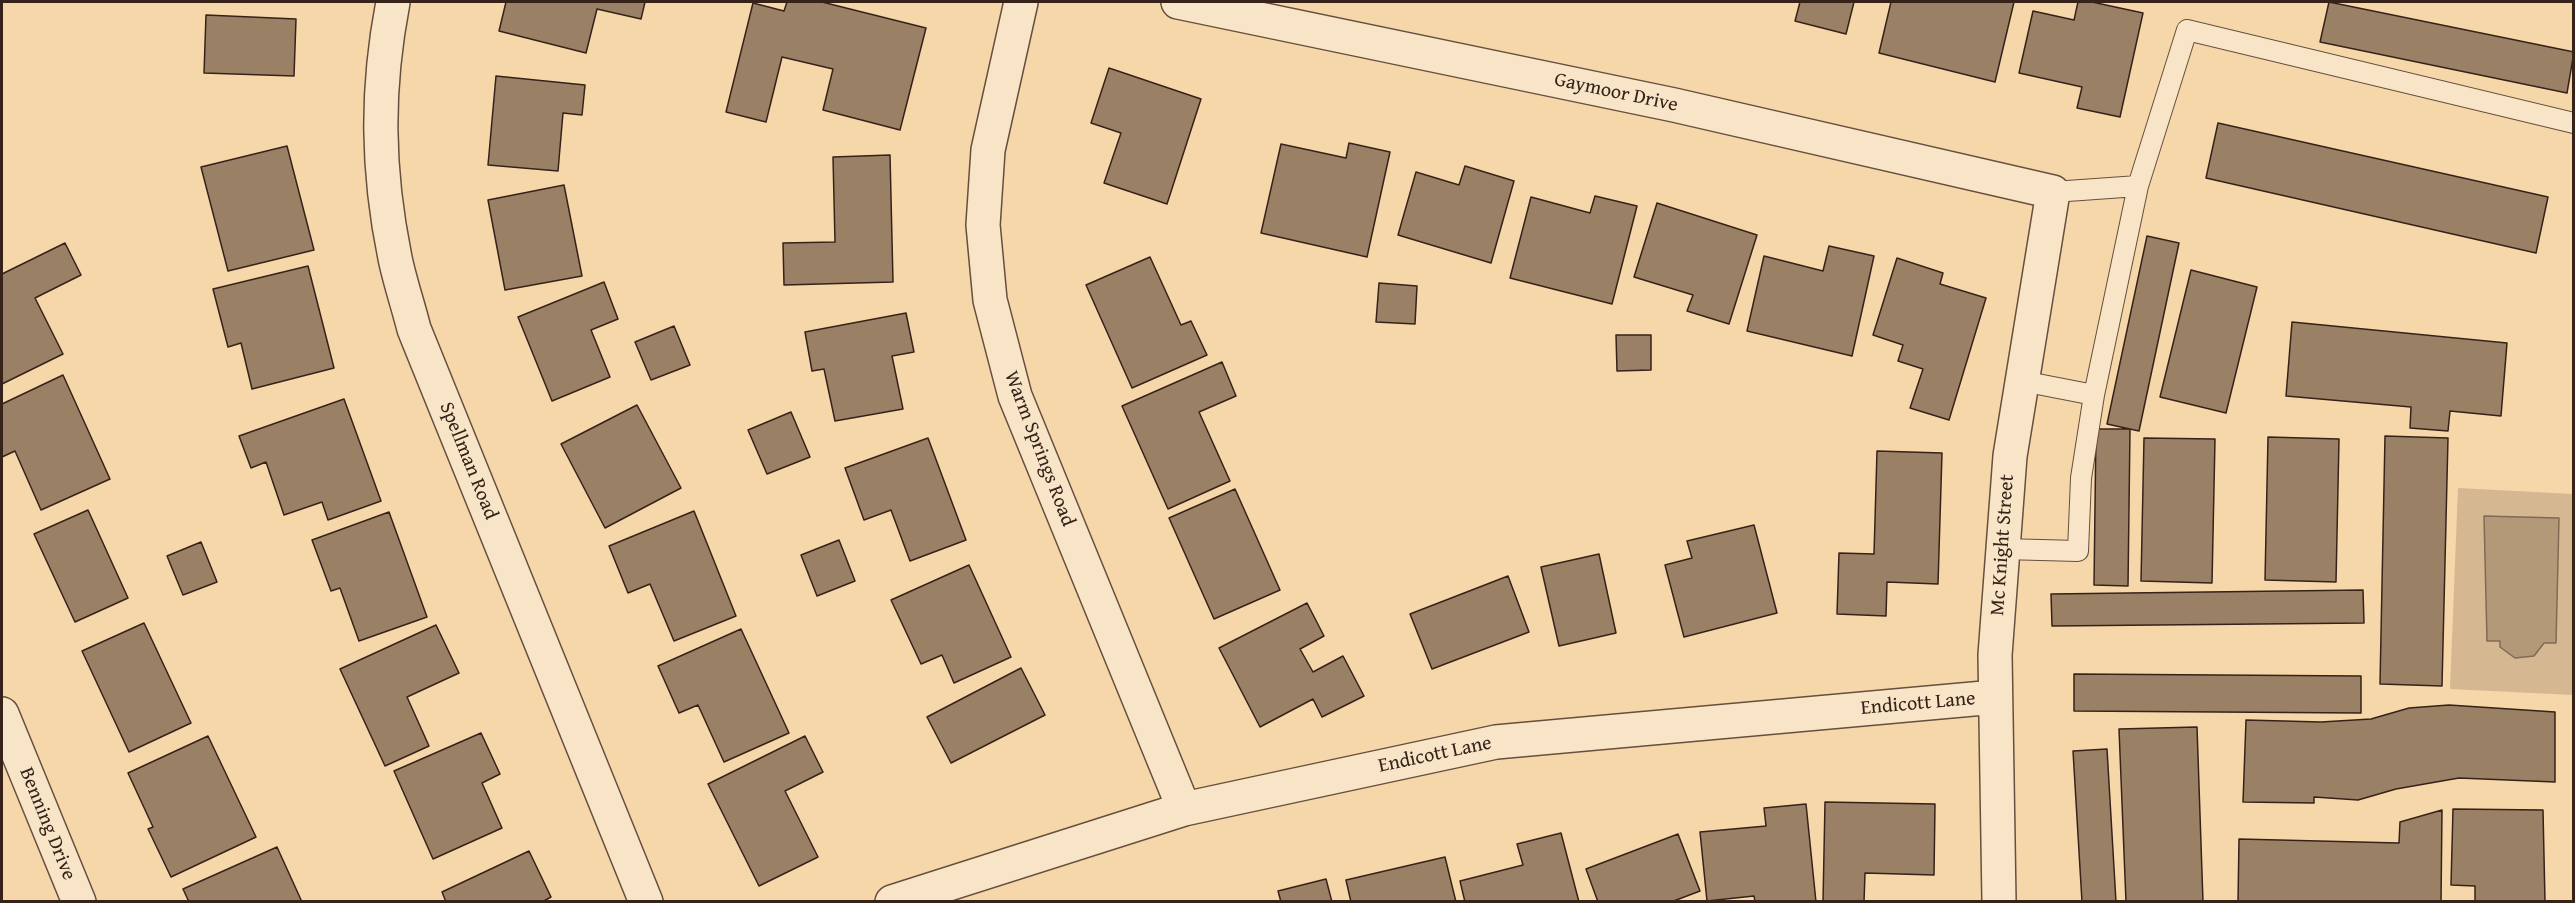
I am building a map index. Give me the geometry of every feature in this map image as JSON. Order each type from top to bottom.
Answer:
[{"type":"street","name":"Spellman Road","points":[[393,2],[383,52],[379,114],[383,180],[395,259],[414,329],[646,902]]},
{"type":"street","name":"Warm Springs Road","points":[[1021,2],[988,150],[982,225],[990,300],[1015,396],[1184,809]]},
{"type":"street","name":"Gaymoor Drive","points":[[1178,2],[1674,105],[2053,192]]},
{"type":"street","name":"Mc Knight Street","points":[[1999,902],[1995,654],[2010,456],[2053,192]]},
{"type":"street","name":"Endicott Lane","points":[[892,902],[1184,809],[1496,742],[1995,697]]},
{"type":"street","name":"Benning Drive","points":[[2,714],[79,902]]},
{"type":"lane","points":[[2003,549],[2078,551],[2081,478],[2094,395],[2138,186],[2187,30],[2574,123]]},
{"type":"lane","points":[[2053,192],[2138,186]]},
{"type":"lane","points":[[2022,381],[2094,395]]},
{"type":"shaded area","points":[[2458,488],[2573,494],[2573,695],[2450,689]]},
{"type":"shaded area","points":[[2484,516],[2559,518],[2556,643],[2544,643],[2534,656],[2515,658],[2500,647],[2500,641],[2487,641]]},
{"type":"building","points":[[506,2],[645,2],[641,19],[597,9],[586,53],[499,31]]},
{"type":"building","points":[[787,2],[822,2],[926,28],[900,130],[823,110],[833,69],[782,57],[766,122],[726,112],[753,3],[784,11]]},
{"type":"building","points":[[1800,2],[1854,2],[1846,34],[1795,21]]},
{"type":"building","points":[[1891,2],[2014,2],[1995,82],[1879,53]]},
{"type":"building","points":[[2078,2],[2092,2],[2143,13],[2120,117],[2077,108],[2082,87],[2019,73],[2033,11],[2074,20]]},
{"type":"building","points":[[2329,2],[2574,52],[2567,93],[2320,42]]},
{"type":"building","points":[[206,15],[296,19],[294,76],[204,73]]},
{"type":"building","points":[[1109,68],[1201,99],[1167,204],[1104,183],[1121,133],[1091,123]]},
{"type":"building","points":[[496,76],[585,85],[582,115],[563,113],[558,171],[488,165]]},
{"type":"building","points":[[2218,123],[2548,197],[2536,253],[2206,178]]},
{"type":"building","points":[[1349,143],[1390,152],[1367,257],[1261,233],[1281,144],[1346,158]]},
{"type":"building","points":[[287,146],[314,250],[228,271],[201,167]]},
{"type":"building","points":[[890,155],[893,282],[784,285],[783,243],[835,242],[833,157]]},
{"type":"building","points":[[1465,166],[1514,181],[1491,263],[1398,235],[1416,172],[1459,185]]},
{"type":"building","points":[[564,185],[582,276],[505,290],[488,200]]},
{"type":"building","points":[[1595,196],[1637,206],[1612,304],[1510,278],[1531,197],[1590,213]]},
{"type":"building","points":[[1657,203],[1757,235],[1729,324],[1687,311],[1693,295],[1634,277]]},
{"type":"building","points":[[2147,236],[2179,243],[2139,431],[2107,424]]},
{"type":"building","points":[[65,243],[81,275],[35,298],[63,354],[2,384],[2,274]]},
{"type":"building","points":[[1829,246],[1874,256],[1852,356],[1747,331],[1764,256],[1823,271]]},
{"type":"building","points":[[1150,257],[1181,325],[1191,321],[1207,355],[1132,388],[1086,285]]},
{"type":"building","points":[[1897,258],[1943,273],[1940,284],[1986,298],[1949,420],[1910,408],[1923,369],[1898,361],[1903,345],[1873,335]]},
{"type":"building","points":[[308,266],[334,368],[252,389],[241,343],[228,347],[213,289]]},
{"type":"building","points":[[2191,270],[2257,287],[2226,413],[2160,397]]},
{"type":"building","points":[[604,282],[618,319],[591,330],[610,377],[552,401],[518,317]]},
{"type":"building","points":[[1379,283],[1417,286],[1415,324],[1376,322]]},
{"type":"building","points":[[906,313],[914,352],[892,356],[903,409],[835,421],[824,369],[812,371],[805,332]]},
{"type":"building","points":[[2292,322],[2507,343],[2501,416],[2450,411],[2448,431],[2410,428],[2411,407],[2286,396]]},
{"type":"building","points":[[674,326],[690,365],[651,380],[635,342]]},
{"type":"building","points":[[1616,335],[1651,335],[1651,370],[1617,371]]},
{"type":"building","points":[[1222,362],[1236,396],[1199,412],[1230,481],[1168,509],[1122,406]]},
{"type":"building","points":[[63,375],[110,479],[41,510],[15,451],[2,457],[2,404]]},
{"type":"building","points":[[344,399],[381,501],[328,520],[322,502],[284,515],[266,462],[251,468],[239,436]]},
{"type":"building","points":[[637,405],[681,488],[605,528],[561,444]]},
{"type":"building","points":[[791,412],[810,457],[767,474],[748,430]]},
{"type":"building","points":[[2096,429],[2130,429],[2128,586],[2094,585]]},
{"type":"building","points":[[2385,436],[2448,438],[2442,686],[2380,684]]},
{"type":"building","points":[[2268,437],[2339,439],[2336,582],[2265,580]]},
{"type":"building","points":[[928,438],[966,540],[910,561],[891,510],[864,520],[845,468]]},
{"type":"building","points":[[2144,438],[2215,439],[2212,583],[2141,581]]},
{"type":"building","points":[[1877,451],[1942,453],[1938,584],[1887,582],[1886,616],[1837,614],[1839,553],[1874,554]]},
{"type":"building","points":[[1235,489],[1280,590],[1214,619],[1169,518]]},
{"type":"building","points":[[88,510],[128,598],[75,622],[34,534]]},
{"type":"building","points":[[694,511],[736,616],[674,641],[650,584],[628,593],[609,546]]},
{"type":"building","points":[[389,512],[427,617],[359,641],[340,588],[331,591],[312,540]]},
{"type":"building","points":[[1754,525],[1777,613],[1684,637],[1665,565],[1692,558],[1687,541]]},
{"type":"building","points":[[839,540],[855,581],[817,596],[801,555]]},
{"type":"building","points":[[201,542],[217,582],[183,595],[167,556]]},
{"type":"building","points":[[1599,554],[1616,633],[1559,646],[1541,567]]},
{"type":"building","points":[[969,565],[1011,657],[954,683],[942,655],[921,664],[891,600]]},
{"type":"building","points":[[1508,576],[1529,632],[1432,669],[1410,614]]},
{"type":"building","points":[[2363,590],[2364,623],[2052,626],[2051,594]]},
{"type":"building","points":[[1307,603],[1324,636],[1300,649],[1313,672],[1343,656],[1364,696],[1322,717],[1313,699],[1260,727],[1219,648]]},
{"type":"building","points":[[144,623],[191,723],[129,752],[82,651]]},
{"type":"building","points":[[436,625],[459,673],[407,697],[429,746],[385,766],[340,669]]},
{"type":"building","points":[[741,629],[789,733],[724,762],[698,705],[679,713],[658,666]]},
{"type":"building","points":[[1021,668],[1045,715],[951,763],[927,717]]},
{"type":"building","points":[[2074,674],[2361,676],[2361,713],[2074,711]]},
{"type":"building","points":[[2449,705],[2555,712],[2555,782],[2459,778],[2396,789],[2358,800],[2314,797],[2314,803],[2243,802],[2246,720],[2321,722],[2371,719],[2409,708]]},
{"type":"building","points":[[2197,727],[2203,902],[2126,902],[2119,729]]},
{"type":"building","points":[[481,733],[500,774],[482,783],[502,828],[433,859],[394,771]]},
{"type":"building","points":[[208,736],[256,837],[171,877],[148,829],[153,827],[128,773]]},
{"type":"building","points":[[805,736],[823,772],[785,791],[818,857],[759,886],[708,784]]},
{"type":"building","points":[[2107,749],[2116,902],[2082,902],[2073,751]]},
{"type":"building","points":[[1825,802],[1935,804],[1934,875],[1865,873],[1864,902],[1823,902]]},
{"type":"building","points":[[1806,804],[1816,902],[1755,902],[1754,896],[1707,901],[1700,832],[1766,826],[1764,808]]},
{"type":"building","points":[[2453,809],[2543,810],[2545,902],[2475,902],[2475,886],[2451,885]]},
{"type":"building","points":[[2442,810],[2441,902],[2238,902],[2239,839],[2399,843],[2400,822]]},
{"type":"building","points":[[1561,833],[1579,902],[1465,902],[1460,881],[1523,865],[1517,844]]},
{"type":"building","points":[[1678,834],[1700,891],[1671,902],[1598,902],[1586,869]]},
{"type":"building","points":[[277,847],[302,902],[189,902],[183,889]]},
{"type":"building","points":[[529,851],[551,897],[542,902],[446,902],[442,892]]},
{"type":"building","points":[[1445,857],[1456,902],[1351,902],[1346,880]]},
{"type":"building","points":[[1326,879],[1332,902],[1281,902],[1278,891]]}]
